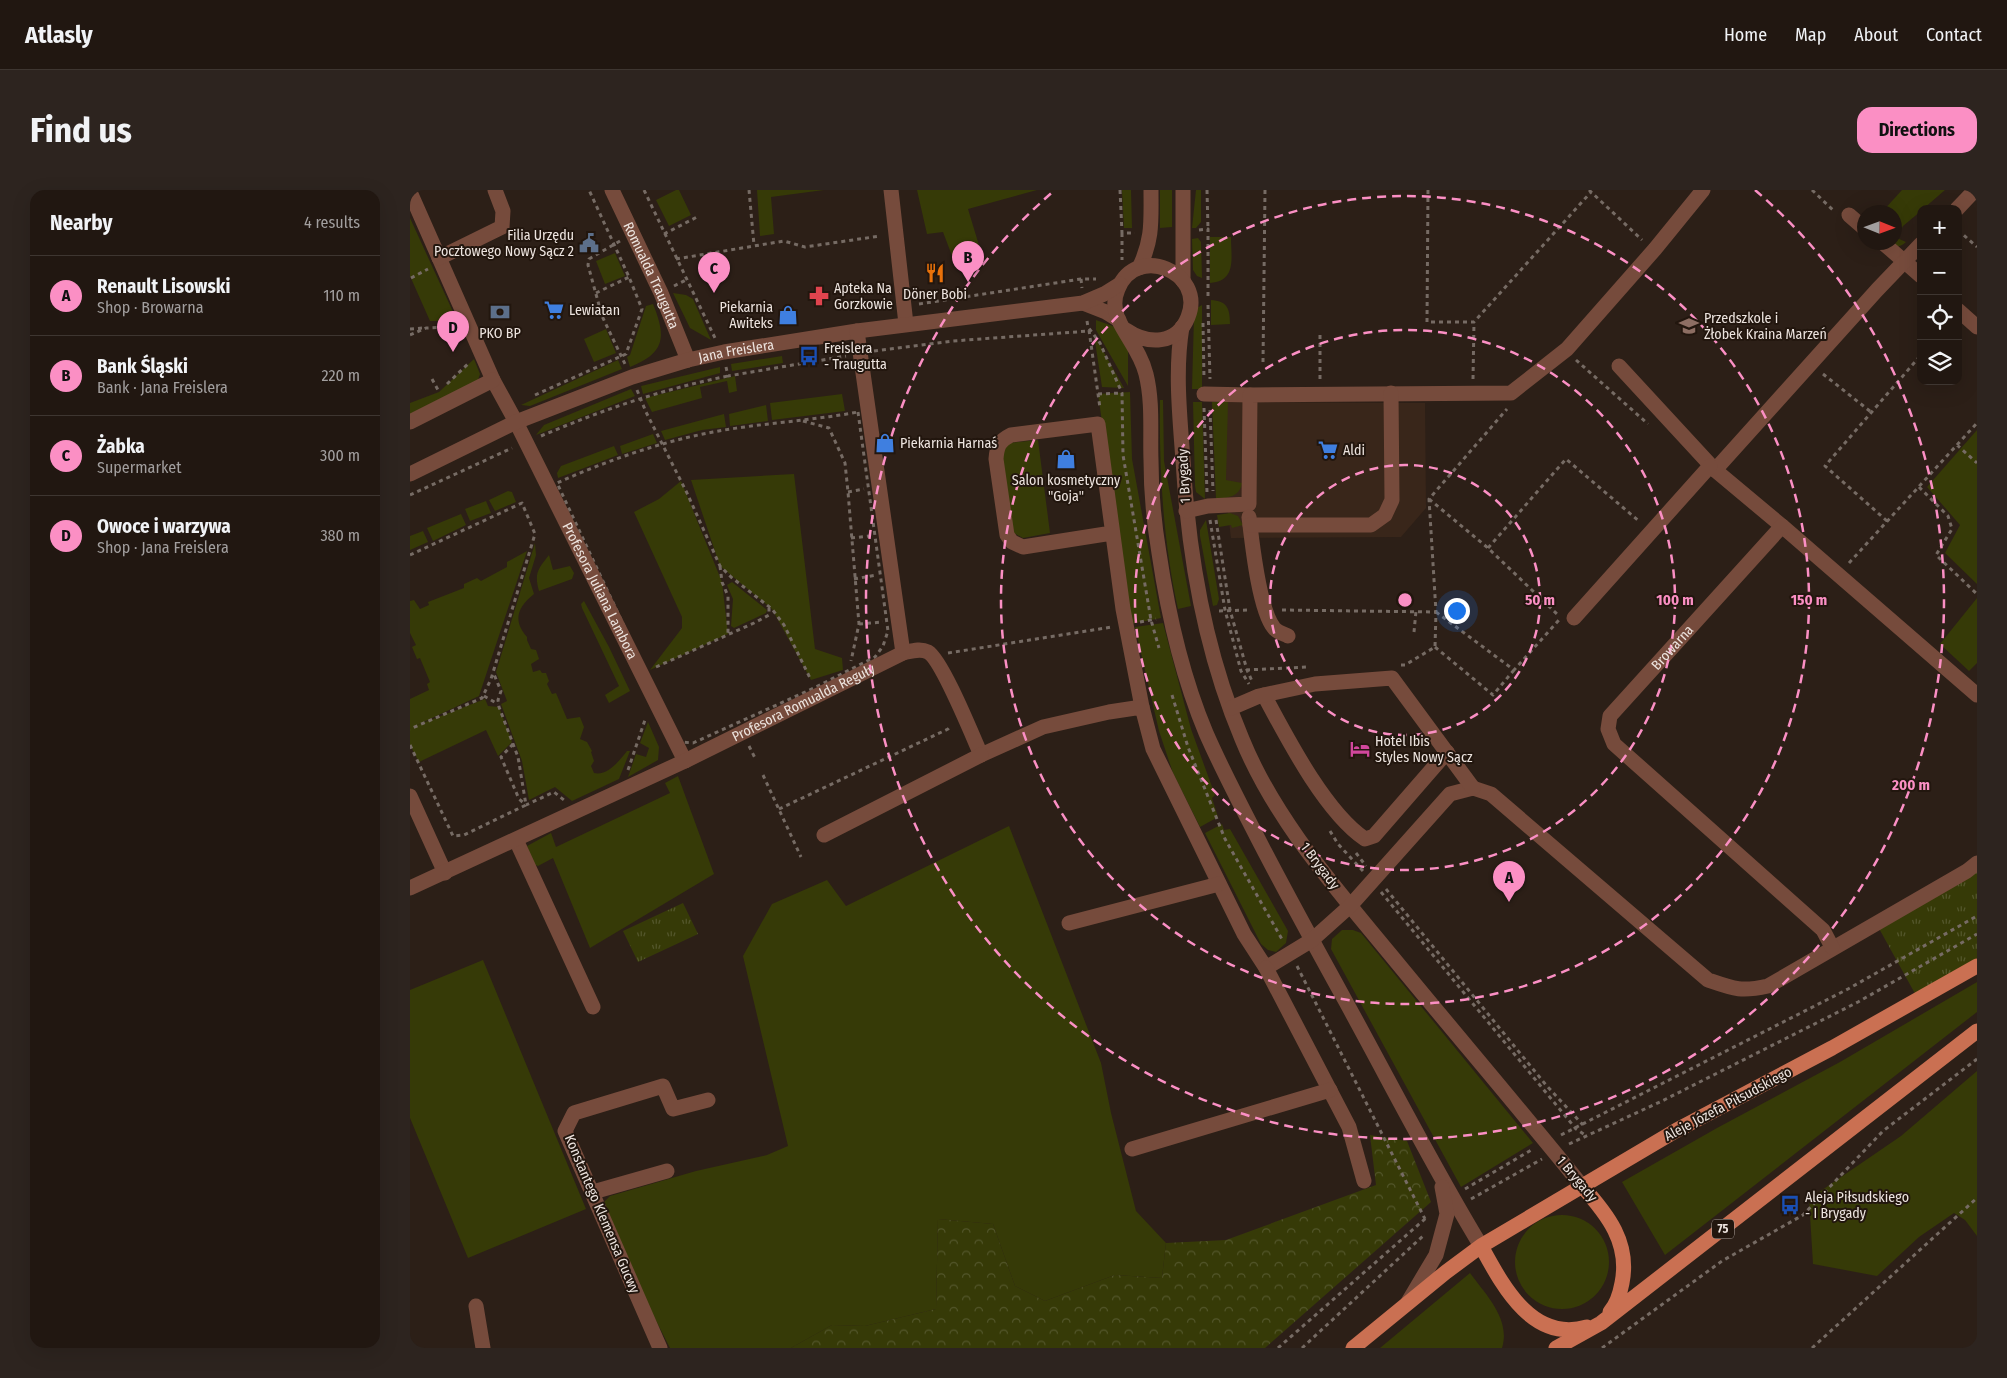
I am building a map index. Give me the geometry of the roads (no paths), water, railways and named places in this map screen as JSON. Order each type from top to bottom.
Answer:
[{"type":"main road","name":"Aleje Józefa Piłsudskiego","points":[[1353,1348],[1408,1302],[1481,1246],[1677,1130],[1832,1048],[1977,966]]},
{"type":"main road","name":"75","points":[[1556,1348],[1601,1323],[1977,1031]]},
{"type":"main road","name":"1 Brygady","points":[[1582,1186],[1609,1219],[1622,1243],[1625,1268],[1621,1292],[1614,1307],[1601,1323]]},
{"type":"main road","points":[[1481,1246],[1512,1296],[1525,1312],[1543,1325],[1556,1329],[1579,1329],[1601,1323]]},
{"type":"street","points":[[436,262],[502,227],[503,211],[495,190]]},
{"type":"street","name":"Romualda Traugutta","points":[[612,190],[661,293],[688,360]]},
{"type":"street","points":[[891,190],[906,324]]},
{"type":"street","points":[[1139,268],[1146,253],[1151,234],[1151,190]]},
{"type":"street","points":[[1183,190],[1183,281]]},
{"type":"street","points":[[1207,394],[1511,393],[1567,349],[1654,250],[1703,190]]},
{"type":"street","points":[[1960,205],[1976,190]]},
{"type":"street","name":"Profesora Juliana Lambora","points":[[410,192],[436,262],[684,761]]},
{"type":"street","points":[[1845,216],[1857,224]]},
{"type":"street","points":[[1574,618],[1917,248]]},
{"type":"street","points":[[1891,250],[1917,272]]},
{"type":"street","points":[[1122,325],[1136,337],[1148,341],[1161,340],[1172,335],[1182,327],[1188,316],[1189,292],[1183,281],[1174,272],[1163,266],[1151,265],[1139,268],[1128,274],[1120,284],[1115,308],[1122,325],[1140,355],[1146,372],[1150,395],[1151,467],[1158,550],[1170,616],[1186,675],[1206,732],[1240,804],[1439,1174],[1449,1199],[1481,1246]]},
{"type":"street","name":"Jana Freislera","points":[[410,474],[512,415],[688,360],[724,352],[857,331],[1083,303],[1104,294],[1120,284]]},
{"type":"street","name":"Jana Freislera","points":[[1083,303],[1106,312],[1122,325]]},
{"type":"street","points":[[1962,314],[1977,327]]},
{"type":"street","name":"1 Brygady","points":[[1182,327],[1178,368],[1186,510],[1202,612],[1221,682],[1242,740],[1278,810],[1350,906],[1582,1186]]},
{"type":"street","points":[[857,331],[902,653],[920,649],[931,653],[942,669],[981,755]]},
{"type":"street","points":[[1619,366],[1712,468],[1976,692]]},
{"type":"street","points":[[410,422],[493,380]]},
{"type":"street","points":[[1250,525],[1371,525],[1385,515],[1392,500],[1391,393]]},
{"type":"street","points":[[1250,395],[1249,504],[1254,562],[1266,610],[1274,629],[1288,636]]},
{"type":"street","points":[[1112,533],[1023,547],[1012,542],[1006,535],[996,458],[997,446],[1003,439],[1011,435],[1098,424],[1123,609],[1142,707],[1153,749],[1244,934],[1266,968],[1349,1127],[1364,1182]]},
{"type":"street","points":[[1186,510],[1211,506],[1249,504]]},
{"type":"street","name":"Browarna","points":[[1782,526],[1610,716],[1608,729],[1614,744],[1823,930],[1832,948]]},
{"type":"street","name":"Profesora Romualda Reguły","points":[[410,888],[684,761],[902,653]]},
{"type":"street","points":[[1231,708],[1260,696],[1315,684],[1392,678],[1473,788]]},
{"type":"street","points":[[1260,696],[1312,779],[1353,831],[1366,839],[1374,836],[1447,752]]},
{"type":"street","points":[[824,835],[981,755],[1043,727],[1109,712],[1142,707]]},
{"type":"street","points":[[1266,968],[1312,940],[1350,906],[1450,794],[1473,788],[1491,794],[1708,980],[1746,990],[1768,986],[1967,871],[1977,863]]},
{"type":"street","points":[[410,796],[445,873]]},
{"type":"street","points":[[516,840],[593,1008]]},
{"type":"street","points":[[1069,923],[1219,884]]},
{"type":"street","name":"Konstantego Klemensa Gucwy","points":[[660,1348],[565,1131],[574,1113],[663,1086],[673,1109],[708,1100]]},
{"type":"street","points":[[1132,1149],[1330,1090]]},
{"type":"street","points":[[593,1192],[666,1171]]},
{"type":"street","points":[[1408,1302],[1436,1255],[1449,1199]]},
{"type":"street","points":[[476,1306],[483,1348]]},
{"type":"place","name":"Filia Urzędu Pocztowego Nowy Sącz 2","points":[[589,243]]},
{"type":"place","name":"Döner Bobi","points":[[935,273]]},
{"type":"place","name":"Bank Śląski","points":[[968,282]]},
{"type":"place","name":"Żabka","points":[[714,293]]},
{"type":"place","name":"Apteka Na Gorzkowie","points":[[819,296]]},
{"type":"place","name":"Lewiatan","points":[[554,310]]},
{"type":"place","name":"PKO BP","points":[[500,312]]},
{"type":"place","name":"Piekarnia Awiteks","points":[[788,315]]},
{"type":"place","name":"Przedszkole i Żłobek Kraina Marzeń","points":[[1689,326]]},
{"type":"place","name":"Owoce i warzywa","points":[[453,352]]},
{"type":"place","name":"Freislera - Traugutta","points":[[809,356]]},
{"type":"place","name":"Piekarnia Harnaś","points":[[885,443]]},
{"type":"place","name":"Aldi","points":[[1328,450]]},
{"type":"place","name":"Salon kosmetyczny \"Goja\"","points":[[1066,459]]},
{"type":"place","name":"Hotel Ibis Styles Nowy Sącz","points":[[1360,749]]},
{"type":"place","name":"Renault Lisowski","points":[[1509,902]]},
{"type":"place","name":"Aleja Piłsudskiego - I Brygady","points":[[1790,1205]]}]
